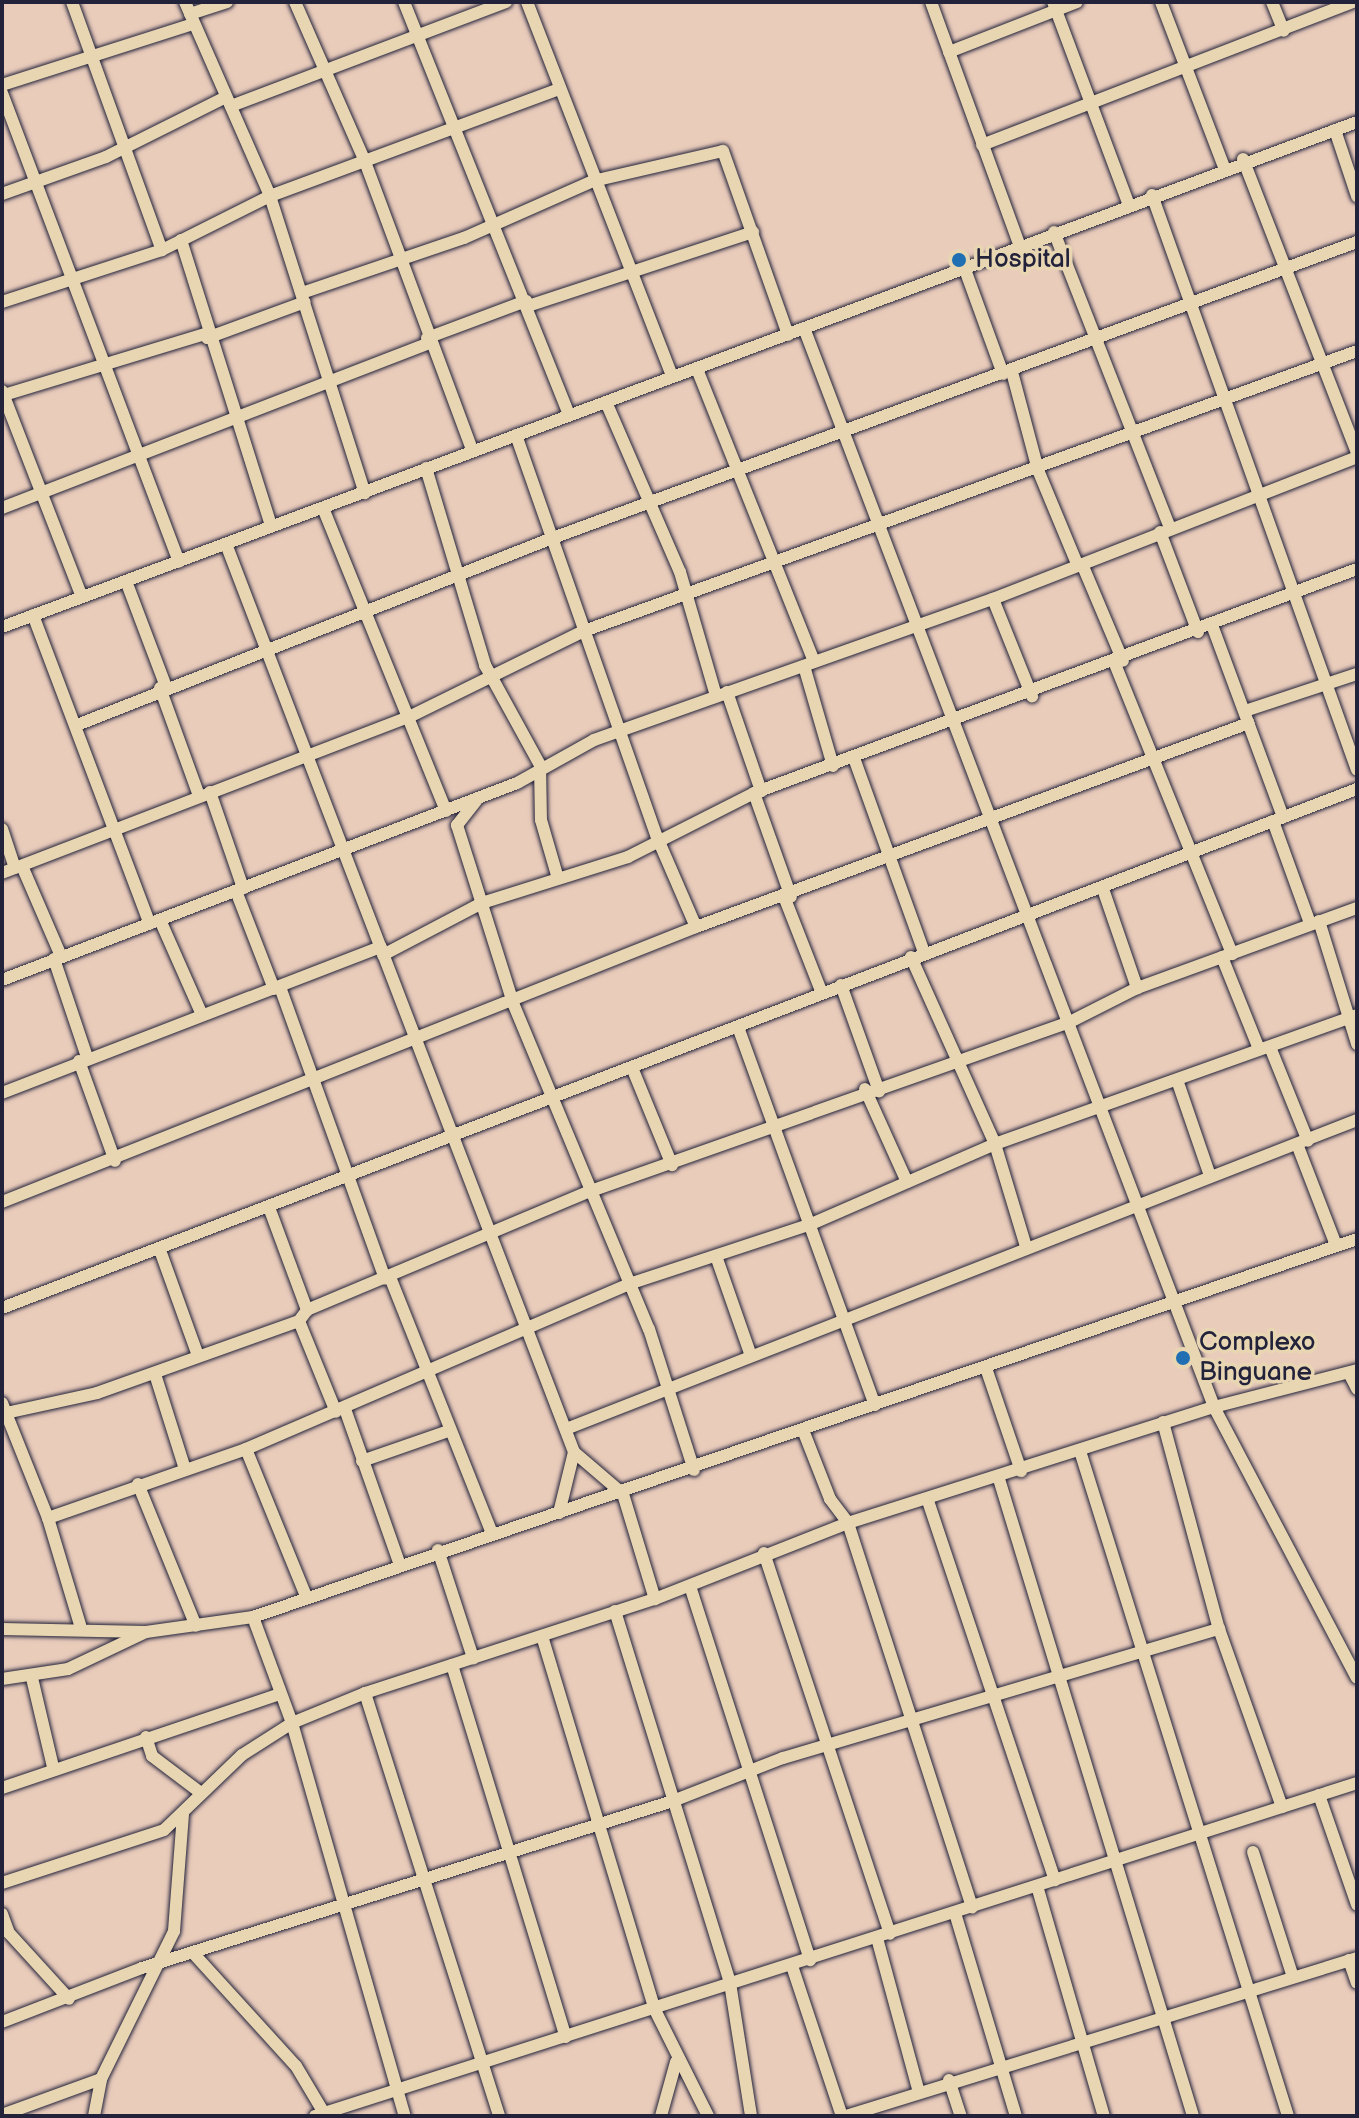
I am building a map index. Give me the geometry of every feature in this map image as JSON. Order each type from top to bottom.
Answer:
[{"type":"street","points":[[72,2],[129,146],[162,250]]},
{"type":"street","points":[[2,85],[94,57],[189,13],[227,2]]},
{"type":"street","points":[[295,2],[364,159],[397,259],[472,450]]},
{"type":"street","points":[[404,2],[495,222],[569,415]]},
{"type":"street","points":[[2,194],[129,146],[228,102],[506,2]]},
{"type":"street","points":[[527,2],[593,181],[672,376]]},
{"type":"street","points":[[931,2],[1019,244]]},
{"type":"street","points":[[949,52],[1055,7],[1077,2]]},
{"type":"street","points":[[1161,2],[1189,65],[1224,167]]},
{"type":"street","points":[[1272,2],[1284,31]]},
{"type":"street","points":[[982,145],[1353,2]]},
{"type":"street","points":[[1055,7],[1128,203]]},
{"type":"street","points":[[189,13],[270,196],[365,493]]},
{"type":"street","points":[[2,302],[162,250],[270,196],[559,89]]},
{"type":"street","points":[[2,93],[179,562]]},
{"type":"street","points":[[2,627],[81,595],[179,562],[472,450],[788,335],[963,264],[1243,159],[1357,122]]},
{"type":"street","points":[[1335,130],[1357,196]]},
{"type":"street","points":[[81,595],[5,401],[106,364],[206,336],[593,181],[723,151],[788,335]]},
{"type":"street","points":[[2,980],[478,799],[540,765],[623,731],[917,623],[993,599],[1357,455],[1282,267],[1243,159]]},
{"type":"street","points":[[1152,195],[1186,306],[1263,492],[1290,593],[1357,770]]},
{"type":"street","points":[[2,508],[142,459],[234,418],[332,383],[428,341],[527,304],[753,232]]},
{"type":"street","points":[[1054,232],[1133,438],[1198,632]]},
{"type":"street","points":[[181,240],[206,336],[271,525]]},
{"type":"street","points":[[77,725],[264,648],[645,503],[1008,373],[1282,267],[1357,242]]},
{"type":"street","points":[[963,264],[1008,373],[1038,470],[1119,663],[1150,761],[1302,1142],[1336,1245]]},
{"type":"street","points":[[804,328],[883,527],[1214,1407],[1357,1678]]},
{"type":"street","points":[[2,873],[409,717],[584,631],[686,599],[1133,438],[1357,351]]},
{"type":"street","points":[[697,369],[735,471],[777,564],[809,664],[833,766]]},
{"type":"street","points":[[606,402],[645,503],[656,508],[686,599],[758,792],[788,898],[821,991]]},
{"type":"street","points":[[516,435],[550,539],[623,731],[657,837],[696,927]]},
{"type":"street","points":[[426,468],[490,675],[540,765],[541,820],[557,875]]},
{"type":"street","points":[[323,508],[446,811]]},
{"type":"street","points":[[226,544],[307,756],[347,847],[449,1139],[574,1452],[623,1494],[655,1599]]},
{"type":"street","points":[[2,1093],[83,1059],[382,951],[482,903],[557,875],[628,857],[657,837],[758,792],[1032,696],[1357,569]]},
{"type":"street","points":[[126,581],[239,889],[316,1079],[387,1278],[491,1531]]},
{"type":"street","points":[[993,599],[1032,696]]},
{"type":"street","points":[[33,615],[155,922],[202,1015]]},
{"type":"street","points":[[1212,625],[1247,717],[1314,922],[1354,1016],[1357,1044]]},
{"type":"street","points":[[2,1202],[115,1161],[316,1079],[414,1044],[696,927],[788,898],[992,817],[1150,761],[1323,685],[1357,674]]},
{"type":"street","points":[[854,758],[917,954],[995,1144],[1026,1247]]},
{"type":"street","points":[[2,1308],[161,1253],[551,1099],[633,1070],[821,991],[917,954],[1028,918],[1357,789]]},
{"type":"street","points":[[478,799],[457,825],[513,1003],[588,1192],[670,1385],[694,1470]]},
{"type":"street","points":[[2,829],[58,957],[83,1059],[115,1161]]},
{"type":"street","points":[[1103,889],[1137,988]]},
{"type":"street","points":[[80,1625],[48,1518],[4,1408],[155,1374],[303,1316],[588,1192],[672,1165],[865,1089],[879,1091],[1070,1022],[1137,988],[1357,908]]},
{"type":"street","points":[[841,985],[879,1091]]},
{"type":"street","points":[[48,1518],[138,1484],[246,1449],[425,1375],[629,1284],[811,1224],[995,1144],[1354,1016]]},
{"type":"street","points":[[738,1027],[845,1314],[875,1405]]},
{"type":"street","points":[[633,1070],[672,1165]]},
{"type":"street","points":[[1177,1080],[1210,1176]]},
{"type":"street","points":[[865,1089],[907,1182]]},
{"type":"street","points":[[566,1429],[845,1314],[1357,1120]]},
{"type":"street","points":[[270,1210],[303,1316],[400,1565]]},
{"type":"street","points":[[2,1629],[80,1625],[146,1632],[253,1617],[491,1531],[623,1494],[1357,1239]]},
{"type":"street","points":[[161,1253],[198,1356]]},
{"type":"street","points":[[716,1256],[750,1353]]},
{"type":"street","points":[[986,1368],[1021,1471]]},
{"type":"street","points":[[2,1883],[150,1837],[183,1813],[217,1773],[292,1723],[365,1693],[655,1599],[764,1553],[848,1523],[999,1479],[1163,1422],[1353,1371],[1357,1389]]},
{"type":"street","points":[[155,1374],[185,1469]]},
{"type":"street","points":[[1163,1422],[1219,1629],[1282,1807]]},
{"type":"street","points":[[803,1430],[830,1499],[848,1523],[972,1907]]},
{"type":"street","points":[[362,1461],[448,1431]]},
{"type":"street","points":[[246,1449],[306,1596]]},
{"type":"street","points":[[1080,1451],[1139,1649],[1252,1990],[1288,2116]]},
{"type":"street","points":[[559,1513],[574,1452]]},
{"type":"street","points":[[999,1479],[1120,1859],[1193,2116]]},
{"type":"street","points":[[138,1484],[196,1626]]},
{"type":"street","points":[[928,1501],[988,1698],[1055,1880]]},
{"type":"street","points":[[438,1550],[473,1658]]},
{"type":"street","points":[[764,1553],[828,1744],[884,1936],[918,2089]]},
{"type":"street","points":[[690,1586],[753,1774],[810,1960]]},
{"type":"street","points":[[615,1611],[730,1983],[751,2116]]},
{"type":"street","points":[[253,1617],[292,1723],[405,2116]]},
{"type":"street","points":[[2,2022],[194,1954],[673,1801],[828,1744],[988,1698],[1139,1649],[1219,1629]]},
{"type":"street","points":[[2,1679],[32,1678],[116,1650],[146,1632]]},
{"type":"street","points":[[542,1636],[595,1826],[654,2008],[676,2062],[708,2116]]},
{"type":"street","points":[[452,1665],[507,1853],[566,2037]]},
{"type":"street","points":[[32,1678],[53,1767]]},
{"type":"street","points":[[365,1693],[499,2116]]},
{"type":"street","points":[[2,1788],[53,1767],[280,1694]]},
{"type":"street","points":[[146,1737],[152,1756],[201,1793]]},
{"type":"street","points":[[194,1954],[296,2066],[319,2114],[396,2086],[566,2037],[792,1966],[1357,1783]]},
{"type":"street","points":[[1319,1795],[1357,1905]]},
{"type":"street","points":[[94,2116],[101,2079],[164,1964],[174,1931],[183,1813]]},
{"type":"street","points":[[1253,1852],[1293,1977]]},
{"type":"street","points":[[1037,1886],[1104,2116]]},
{"type":"street","points":[[955,1913],[1016,2116]]},
{"type":"street","points":[[2,1914],[9,1933],[69,1999]]},
{"type":"street","points":[[792,1966],[844,2116],[873,2110],[918,2089],[1353,1959],[1357,1983]]},
{"type":"street","points":[[661,2116],[676,2062]]},
{"type":"street","points":[[2,2115],[101,2079]]},
{"type":"street","points":[[949,2080],[961,2116]]},
{"type":"place","name":"Hospital","points":[[959,260]]},
{"type":"place","name":"Complexo Binguane","points":[[1183,1358]]}]
